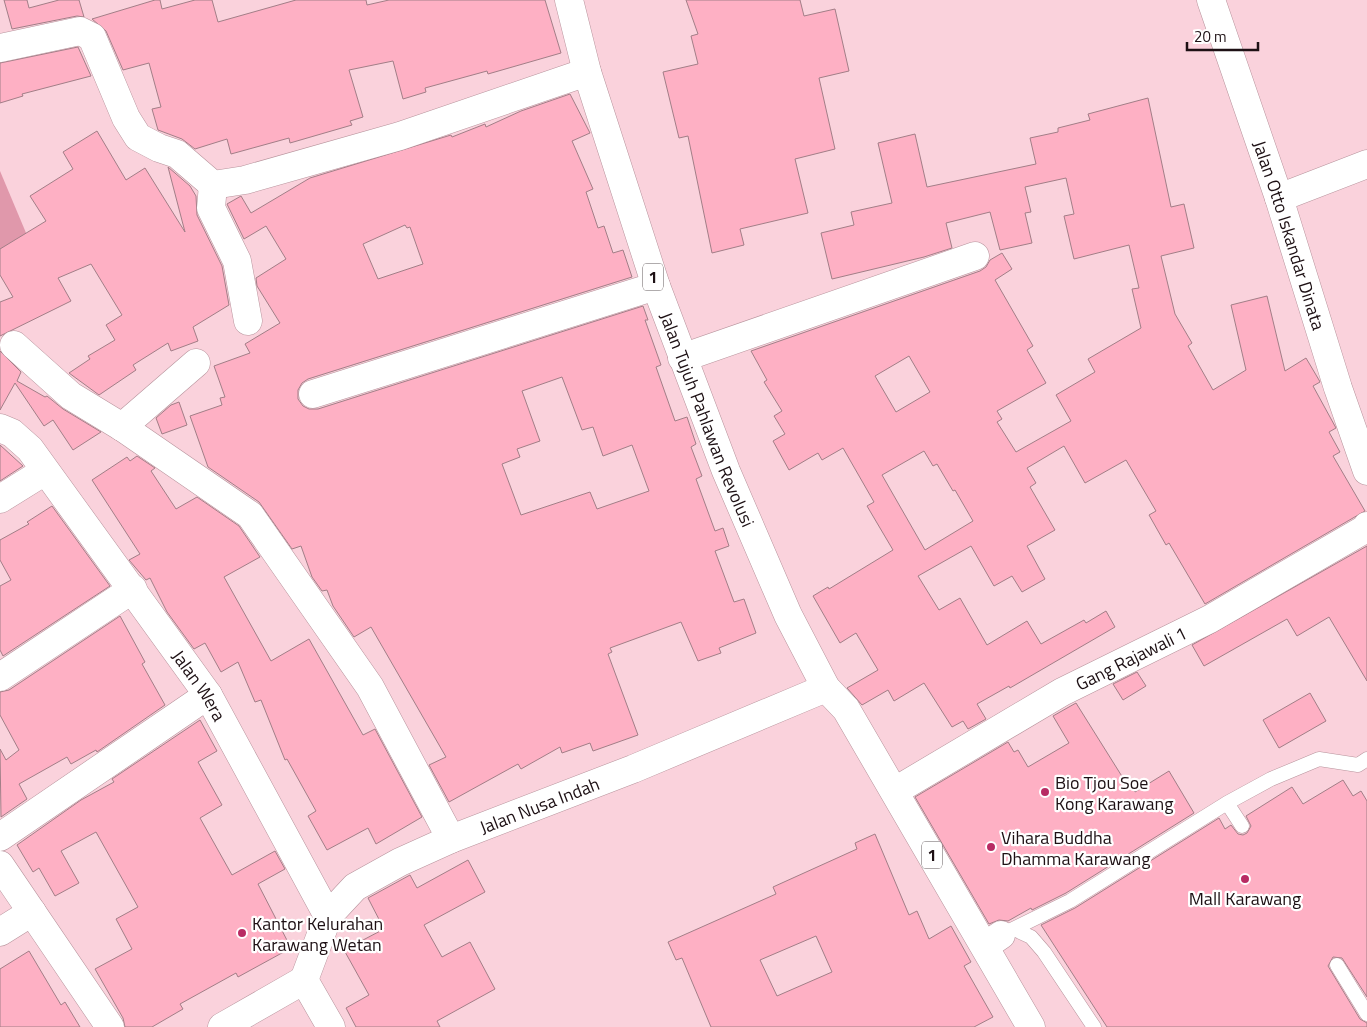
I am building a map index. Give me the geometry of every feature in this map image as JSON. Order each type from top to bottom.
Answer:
[{"type":"street","name":"Jalan Tujuh Pahlawan Revolusi","points":[[569,0],[587,72],[656,286],[682,358],[757,546],[788,615],[826,688],[846,709],[895,792],[1000,937],[1031,1027]]},
{"type":"street","name":"Jalan Otto Iskandar Dinata","points":[[1210,0],[1279,198],[1338,388],[1367,470]]},
{"type":"street","points":[[0,48],[80,31],[92,37],[126,118],[138,137],[159,148],[177,154],[213,185],[245,180],[400,136],[587,72]]},
{"type":"street","points":[[1279,198],[1367,164]]},
{"type":"street","points":[[213,185],[211,208],[237,261],[248,321]]},
{"type":"street","points":[[682,358],[975,256]]},
{"type":"street","points":[[312,394],[656,286]]},
{"type":"street","points":[[14,345],[70,396],[122,427],[250,515],[370,687],[451,839]]},
{"type":"street","points":[[122,427],[196,363]]},
{"type":"street","name":"Jalan Wera","points":[[0,428],[12,433],[30,449],[44,471],[133,589],[208,694],[328,916]]},
{"type":"street","points":[[0,500],[44,471]]},
{"type":"street","name":"Gang Rajawali 1","points":[[895,792],[1062,692],[1210,619],[1365,529],[1367,526]]},
{"type":"street","points":[[0,678],[133,589]]},
{"type":"street","name":"Jalan Tujuh Pahlawan Revolusi","points":[[826,688],[830,716],[1017,1027]]},
{"type":"street","name":"Jalan Nusa Indah","points":[[304,980],[328,916],[355,887],[400,862],[451,839],[633,769],[826,688]]},
{"type":"street","points":[[0,837],[208,694]]},
{"type":"street","points":[[0,866],[110,1027]]},
{"type":"street","points":[[0,932],[32,912]]},
{"type":"street","points":[[222,1027],[304,980],[331,1027]]},
{"type":"lane","points":[[1000,937],[1070,901],[1227,803],[1271,779],[1319,759],[1362,762]]},
{"type":"lane","points":[[1227,803],[1242,826]]},
{"type":"lane","points":[[1000,937],[1031,937],[1044,952],[1094,1027]]},
{"type":"lane","points":[[1337,965],[1367,1014]]},
{"type":"shaded area","points":[[0,171],[29,240],[0,250]]},
{"type":"building","points":[[4,0],[27,0],[29,8],[59,0],[79,0],[84,17],[77,16],[12,29]]},
{"type":"building","points":[[160,0],[162,9],[195,0],[212,0],[218,22],[296,0],[366,0],[367,5],[389,0],[545,0],[561,53],[488,74],[487,71],[425,88],[426,92],[403,99],[393,61],[349,70],[363,117],[350,121],[352,125],[290,143],[289,138],[231,154],[227,139],[195,149],[182,139],[158,130],[152,109],[161,107],[149,63],[123,70],[106,31],[92,19]]},
{"type":"building","points":[[686,0],[800,0],[804,16],[835,9],[849,71],[819,78],[835,149],[795,159],[808,213],[740,229],[744,245],[712,253],[688,136],[679,138],[663,72],[698,64],[691,36],[698,34]]},
{"type":"building","points":[[78,47],[91,76],[22,94],[23,96],[0,103],[0,63]]},
{"type":"building","points":[[570,94],[590,133],[572,141],[593,189],[586,192],[598,228],[604,226],[613,253],[623,250],[632,277],[308,379],[302,383],[298,390],[298,399],[303,406],[309,409],[318,409],[643,306],[648,320],[645,320],[661,365],[656,367],[675,421],[687,417],[696,444],[691,447],[702,476],[696,479],[715,531],[723,528],[729,546],[715,551],[734,602],[744,599],[756,633],[719,648],[721,653],[698,661],[681,622],[610,648],[612,652],[608,654],[638,735],[593,751],[590,743],[562,753],[560,747],[521,769],[518,764],[449,802],[429,765],[446,757],[371,627],[354,637],[333,606],[327,590],[322,591],[312,577],[301,546],[292,549],[259,502],[208,467],[190,416],[222,405],[220,398],[225,397],[214,366],[250,353],[245,344],[280,323],[257,286],[256,278],[286,259],[266,226],[244,239],[227,204],[241,196],[251,213],[310,178],[451,135],[452,137],[485,124],[486,127],[521,111]],"holes":[[[405,225],[407,228],[410,227],[423,264],[378,279],[363,244]],[[562,377],[582,430],[593,427],[603,456],[632,445],[649,491],[597,509],[590,492],[521,515],[502,464],[520,457],[517,449],[540,441],[522,391]]]},
{"type":"building","points":[[1148,98],[1171,207],[1184,204],[1194,248],[1161,256],[1175,314],[1192,343],[1188,346],[1213,390],[1246,370],[1231,305],[1267,296],[1285,371],[1306,358],[1319,380],[1320,382],[1313,386],[1336,428],[1329,432],[1340,452],[1333,456],[1365,511],[1205,604],[1169,543],[1166,545],[1149,515],[1156,511],[1126,460],[1085,483],[1064,446],[1027,468],[1036,483],[1030,487],[1055,530],[1027,546],[1045,579],[1022,592],[1012,576],[994,586],[971,546],[918,576],[939,610],[960,598],[987,645],[1027,621],[1041,644],[1084,620],[1086,623],[1106,611],[1115,627],[1010,688],[1009,686],[977,704],[986,719],[968,729],[963,721],[952,727],[924,683],[894,701],[888,690],[862,705],[847,688],[878,670],[856,633],[840,643],[813,596],[828,587],[829,589],[893,550],[867,506],[874,502],[843,448],[822,460],[818,453],[789,470],[773,441],[785,434],[774,416],[782,411],[764,382],[767,380],[751,351],[980,271],[986,267],[990,260],[1002,253],[1012,269],[995,280],[1033,346],[1027,350],[1046,383],[997,411],[1002,419],[997,422],[1016,452],[1071,421],[1056,395],[1095,372],[1088,359],[1141,328],[1132,289],[1139,288],[1129,245],[1074,259],[1064,216],[1074,214],[1066,178],[1025,187],[1031,212],[1025,213],[1032,243],[1000,250],[990,212],[946,223],[952,248],[924,257],[832,279],[821,233],[854,225],[851,212],[892,203],[878,143],[915,134],[927,187],[1036,164],[1030,138],[1058,132],[1058,128],[1090,120],[1088,114]],"holes":[[[909,356],[930,392],[896,412],[875,376]],[[924,451],[933,466],[937,464],[973,521],[925,550],[882,475]]]},
{"type":"building","points":[[97,131],[126,180],[145,168],[185,232],[168,167],[190,186],[196,196],[197,215],[222,266],[229,305],[193,327],[198,341],[171,351],[168,343],[133,365],[136,370],[99,395],[69,373],[90,359],[88,356],[115,340],[106,325],[122,315],[91,264],[58,278],[71,301],[0,336],[0,302],[13,297],[0,275],[0,249],[46,221],[30,196],[73,169],[63,152]]},
{"type":"building","points":[[0,351],[21,372],[17,381],[45,397],[47,396],[63,409],[101,432],[73,450],[53,420],[44,426],[15,383],[0,410]]},
{"type":"building","points":[[179,402],[187,425],[162,434],[156,418],[171,405]]},
{"type":"building","points":[[0,445],[23,466],[0,481]]},
{"type":"building","points":[[137,456],[155,468],[151,471],[176,509],[197,497],[239,526],[260,557],[224,577],[271,661],[309,639],[363,735],[375,729],[422,817],[376,844],[368,828],[327,850],[308,816],[316,811],[287,759],[285,760],[261,700],[255,702],[238,662],[221,672],[205,643],[194,649],[167,612],[150,578],[146,580],[129,560],[140,554],[92,480],[127,457],[130,461]]},
{"type":"building","points":[[52,506],[110,586],[3,656],[0,650],[0,586],[11,580],[0,560],[0,540],[29,524],[27,522]]},
{"type":"building","points":[[1367,546],[1367,681],[1329,617],[1297,636],[1287,619],[1204,666],[1192,645]]},
{"type":"building","points":[[120,616],[145,662],[142,664],[165,705],[97,752],[96,750],[71,764],[67,757],[19,784],[27,799],[1,817],[0,749],[6,760],[19,750],[0,715],[0,692],[9,690]]},
{"type":"building","points":[[1137,672],[1146,686],[1123,700],[1113,684]]},
{"type":"building","points":[[1310,693],[1326,721],[1279,748],[1263,720]]},
{"type":"building","points":[[1076,703],[1123,778],[1125,776],[1135,792],[1169,771],[1194,813],[1066,893],[1032,910],[1031,908],[1008,921],[999,920],[989,924],[915,797],[1008,742],[1014,752],[1018,750],[1028,767],[1069,743],[1053,716]]},
{"type":"building","points":[[200,720],[217,751],[198,762],[222,805],[200,818],[232,875],[275,851],[285,869],[258,884],[291,948],[238,977],[236,973],[180,1004],[183,1009],[152,1027],[125,1027],[123,1018],[95,969],[132,949],[116,919],[138,907],[96,832],[61,851],[79,883],[55,896],[39,868],[33,872],[17,845],[81,800],[114,782],[112,779]]},
{"type":"building","name":"Mall Karawang","points":[[1343,780],[1353,796],[1361,791],[1367,801],[1367,997],[1342,958],[1333,957],[1328,966],[1360,1019],[1367,1023],[1367,1027],[1107,1027],[1041,925],[1075,908],[1219,818],[1225,829],[1231,825],[1238,834],[1243,835],[1247,833],[1251,826],[1246,816],[1292,787],[1303,804]]},
{"type":"building","points":[[875,834],[909,915],[917,911],[929,939],[951,926],[971,962],[964,966],[993,1017],[974,1027],[711,1027],[682,958],[676,960],[668,942],[776,894],[773,887],[857,849],[855,843]],"holes":[[[816,936],[832,972],[777,996],[760,960]]]},
{"type":"building","points":[[468,860],[485,892],[424,925],[442,957],[470,942],[495,989],[437,1021],[440,1027],[356,1027],[346,1008],[369,995],[344,950],[384,929],[368,898],[410,875],[417,888]]},
{"type":"building","points":[[29,951],[61,1005],[65,1002],[80,1027],[0,1027],[0,969]]},
{"type":"place","name":"Bio Tjou Soe Kong Karawang","points":[[1045,792]]},
{"type":"place","name":"Vihara Buddha Dhamma Karawang","points":[[991,847]]},
{"type":"place","name":"Mall Karawang","points":[[1245,879]]},
{"type":"place","name":"Kantor Kelurahan Karawang Wetan","points":[[242,933]]}]
